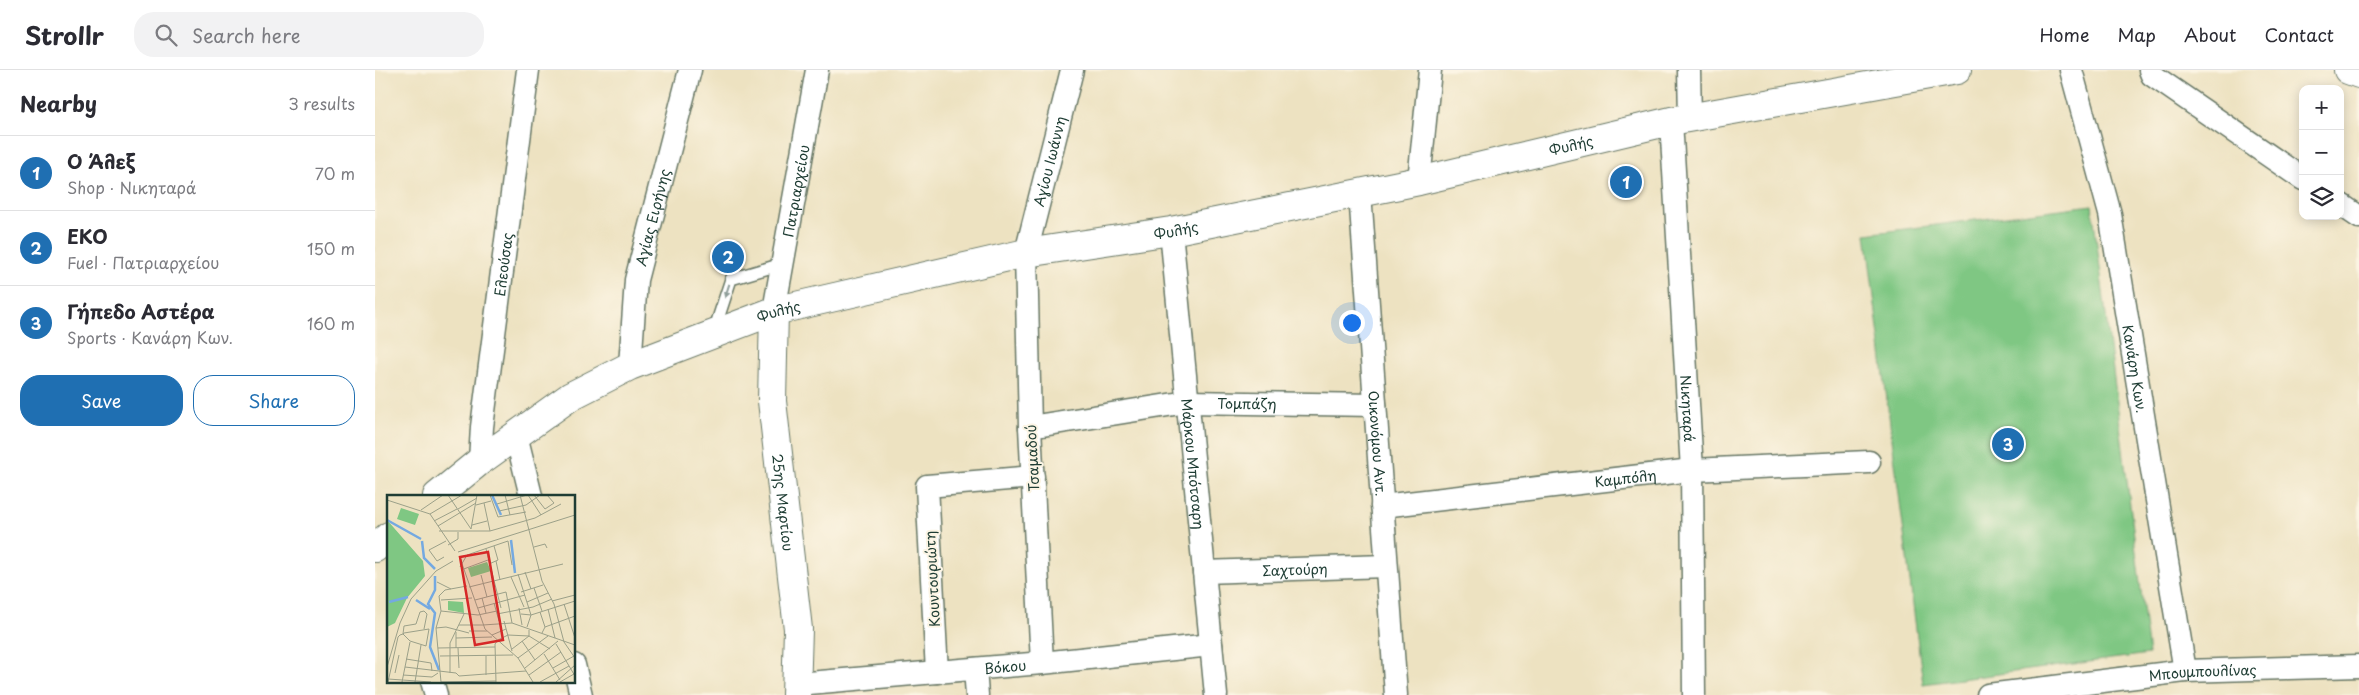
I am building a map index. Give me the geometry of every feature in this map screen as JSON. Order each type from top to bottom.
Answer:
[{"type":"main road","name":"Φυλής","points":[[438,495],[480,461],[571,396],[630,366],[774,311],[1026,253],[1171,231],[1419,181],[1680,120],[1957,70]]},
{"type":"main road","points":[[2348,70],[2359,74]]},
{"type":"main road","name":"25ης Μαρτίου","points":[[774,311],[772,402],[799,629],[797,690]]},
{"type":"street","name":"Ελεούσας","points":[[480,461],[482,427],[529,70]]},
{"type":"street","name":"Αγίας Ειρήνης","points":[[630,366],[636,280],[689,70]]},
{"type":"street","name":"Πατριαρχείου","points":[[774,311],[817,70]]},
{"type":"street","name":"Αγίου Ιωάννη","points":[[1026,253],[1071,70]]},
{"type":"street","points":[[1419,181],[1430,70]]},
{"type":"street","name":"Νικηταρά","points":[[1689,70],[1680,120],[1692,470],[1694,695]]},
{"type":"street","name":"Κανάρη Κων.","points":[[2071,70],[2110,214],[2185,671]]},
{"type":"street","points":[[2150,70],[2152,75],[2299,176]]},
{"type":"street","name":"Οικονόμου Αντ.","points":[[1360,193],[1396,695]]},
{"type":"street","points":[[2344,207],[2359,217]]},
{"type":"street","name":"Μάρκου Μπότσαρη","points":[[1171,231],[1216,695]]},
{"type":"street","name":"Τσαμαδού","points":[[1026,253],[1030,427],[1042,663]]},
{"type":"street","name":"Τομπάζη","points":[[1030,427],[1187,402],[1375,405]]},
{"type":"street","points":[[516,435],[531,495]]},
{"type":"street","name":"Καμπόλη","points":[[1382,506],[1692,470],[1869,462]]},
{"type":"street","name":"Κουντουριώτη","points":[[937,672],[927,486],[1033,477]]},
{"type":"street","name":"Σαχτούρη","points":[[1204,572],[1386,566]]},
{"type":"street","name":"Βόκου","points":[[797,690],[937,672],[1211,645]]},
{"type":"street","name":"Μπουμπουλίνας","points":[[1989,695],[2100,688],[2185,671],[2359,666]]},
{"type":"street","points":[[575,669],[581,695]]},
{"type":"street","points":[[975,669],[977,695]]},
{"type":"street","points":[[432,682],[436,695]]},
{"type":"lane","points":[[713,334],[731,279],[782,264]]},
{"type":"green space","points":[[2092,205],[2149,654],[1923,684],[1866,234]]},
{"type":"place","name":"Ο Άλεξ","points":[[1626,182]]},
{"type":"place","name":"EKO","points":[[728,257]]},
{"type":"place","name":"Γήπεδο Αστέρα","points":[[2008,444]]}]
